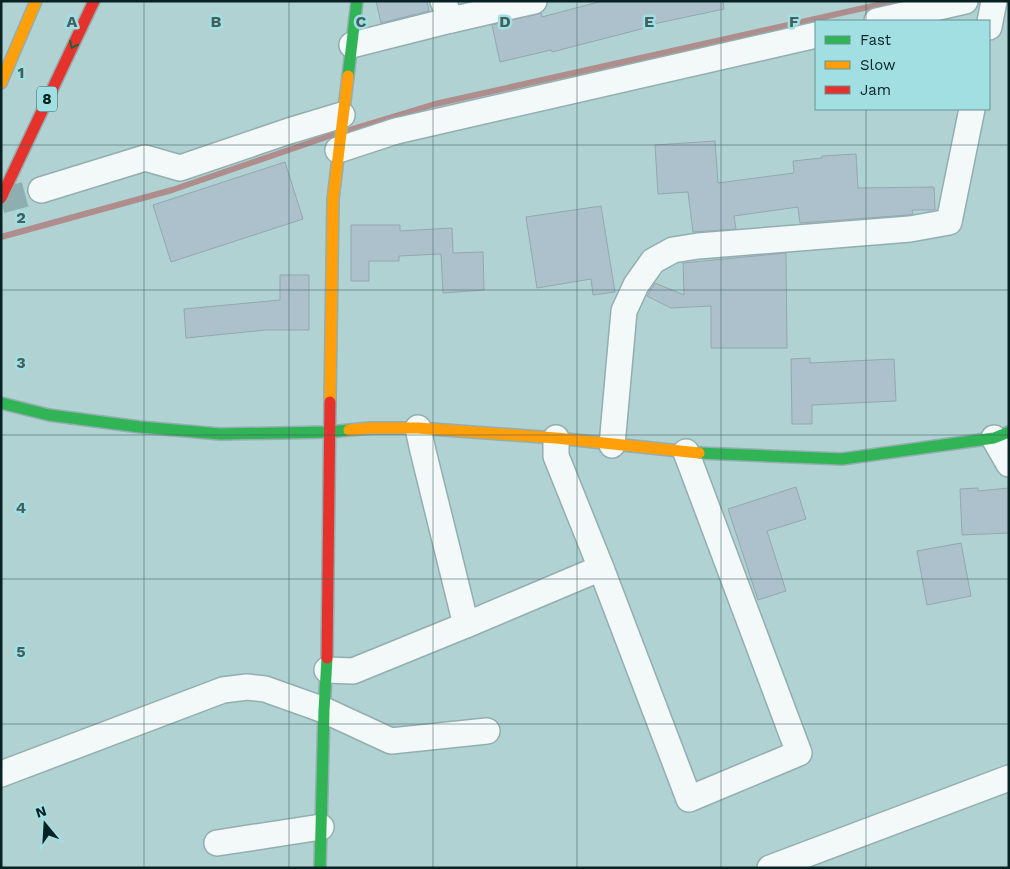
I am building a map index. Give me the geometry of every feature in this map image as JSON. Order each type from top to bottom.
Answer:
[{"type":"main road","points":[[1,83],[36,1]]},
{"type":"main road","name":"8","points":[[1,198],[94,1]]},
{"type":"main road","points":[[320,868],[324,710],[327,670],[332,199],[357,1]]},
{"type":"main road","points":[[1,403],[49,415],[140,427],[220,434],[418,428],[556,438],[686,452],[842,459],[1002,435]]},
{"type":"street","points":[[352,45],[447,11],[534,1]]},
{"type":"street","points":[[881,20],[965,1]]},
{"type":"street","points":[[990,22],[994,1]]},
{"type":"street","points":[[338,150],[396,131],[815,35]]},
{"type":"street","points":[[612,445],[624,311],[636,285],[653,261],[673,250],[698,246],[910,229],[949,222],[972,110]]},
{"type":"street","points":[[41,190],[145,158],[180,168],[342,115]]},
{"type":"street","points":[[418,428],[466,625]]},
{"type":"street","points":[[1002,435],[1009,464]]},
{"type":"street","points":[[556,438],[556,456],[689,799],[799,753],[686,452]]},
{"type":"street","points":[[327,670],[353,670],[601,568]]},
{"type":"street","points":[[1,774],[223,690],[247,687],[265,689],[324,710],[391,741],[487,731]]},
{"type":"street","points":[[770,868],[1009,778]]},
{"type":"street","points":[[217,843],[322,827]]},
{"type":"building","points":[[376,1],[427,1],[429,11],[381,23]]},
{"type":"building","points":[[602,1],[723,1],[724,9],[644,26],[645,28],[552,52],[551,50],[500,62],[492,25],[541,13],[542,17]]},
{"type":"building","points":[[715,141],[718,183],[794,173],[793,161],[822,158],[822,156],[856,154],[858,188],[934,187],[935,210],[912,210],[913,214],[908,215],[800,223],[798,207],[734,216],[736,229],[693,232],[688,192],[658,194],[655,145]]},
{"type":"building","points":[[285,162],[303,219],[171,262],[153,205]]},
{"type":"building","points":[[601,206],[615,292],[593,295],[591,279],[537,288],[526,217]]},
{"type":"building","points":[[351,225],[400,225],[400,231],[452,228],[453,253],[483,252],[484,290],[443,293],[441,254],[399,256],[399,261],[369,261],[369,281],[351,281]]},
{"type":"building","points":[[786,253],[787,348],[711,348],[711,306],[671,308],[647,296],[655,283],[684,295],[683,263]]},
{"type":"building","points":[[280,275],[309,275],[309,330],[266,330],[186,338],[184,309],[280,300]]},
{"type":"building","points":[[810,358],[810,363],[894,359],[896,401],[812,405],[812,424],[792,424],[791,359]]},
{"type":"building","points":[[796,487],[806,519],[767,531],[786,591],[758,600],[728,509]]},
{"type":"building","points":[[978,488],[978,491],[1009,488],[1009,533],[962,535],[960,489]]},
{"type":"building","points":[[961,543],[971,596],[927,605],[917,551]]},
{"type":"waterway","points":[[349,130],[435,104],[895,1]]},
{"type":"waterway","points":[[1,237],[172,190],[335,134]]},
{"type":"tunnel","points":[[1,201],[41,190]]},
{"type":"traffic: fast","points":[[348,76],[357,1]]},
{"type":"traffic: fast","points":[[1,403],[49,415],[140,427],[220,434],[349,430]]},
{"type":"traffic: fast","points":[[699,453],[842,459],[994,438],[1009,432]]},
{"type":"traffic: fast","points":[[320,868],[327,658]]},
{"type":"traffic: slow","points":[[1,83],[36,1]]},
{"type":"traffic: slow","points":[[330,402],[333,199],[348,76]]},
{"type":"traffic: slow","points":[[349,430],[418,428],[556,438],[699,453]]},
{"type":"traffic: jam","points":[[1,198],[94,1]]},
{"type":"traffic: jam","points":[[327,658],[330,402]]}]
